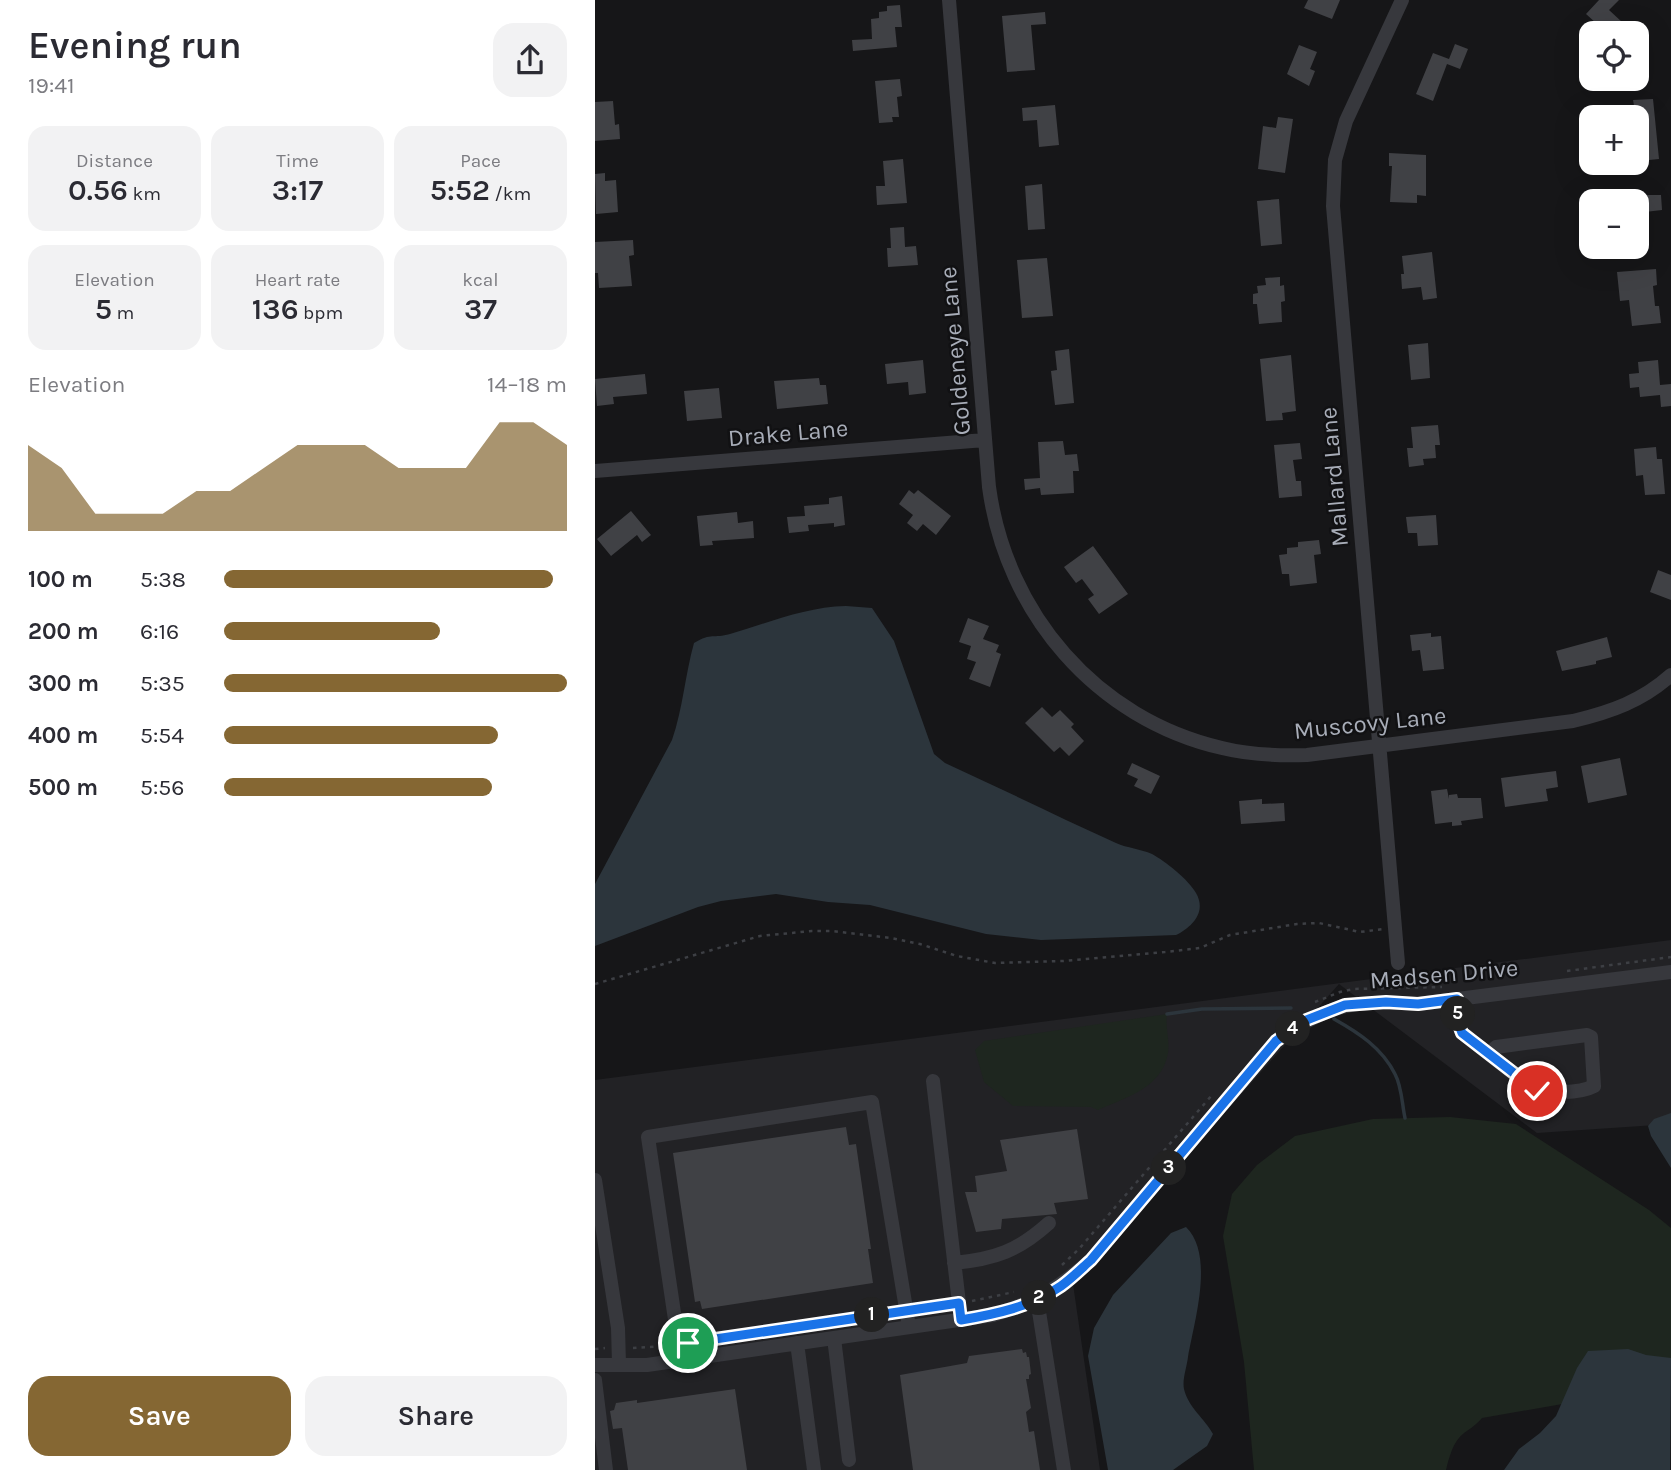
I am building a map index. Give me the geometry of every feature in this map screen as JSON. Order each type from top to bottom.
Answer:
[{"type":"street","name":"Goldeneye Lane","points":[[949,0],[990,500],[996,530],[1009,568],[1023,596],[1044,630],[1081,674]]},
{"type":"street","name":"Mallard Lane","points":[[1398,963],[1333,206],[1333,177],[1346,121],[1402,0]]},
{"type":"street","name":"Drake Lane","points":[[595,471],[985,440]]},
{"type":"street","name":"Muscovy Lane","points":[[1081,674],[1116,701],[1154,724],[1223,749],[1262,755],[1295,755],[1380,747],[1573,721],[1606,714],[1650,692],[1671,675]]},
{"type":"street","name":"Madsen Drive","points":[[595,1365],[647,1365],[961,1320],[993,1315],[1037,1299],[1061,1286],[1091,1260],[1276,1041],[1304,1021],[1345,1005],[1386,1002],[1418,1004],[1455,993],[1671,972]]},
{"type":"street","points":[[1455,993],[1462,1033],[1537,1091],[1544,1093],[1587,1090],[1594,1086],[1591,1037],[1587,1035],[1496,1047],[1489,1053]]},
{"type":"street","points":[[933,1081],[961,1320]]},
{"type":"street","points":[[681,1360],[648,1137],[872,1102],[908,1327]]},
{"type":"street","points":[[595,1180],[618,1328],[619,1364]]},
{"type":"street","points":[[954,1264],[981,1261],[1007,1253],[1029,1241],[1049,1223]]},
{"type":"street","points":[[1037,1299],[1064,1470]]},
{"type":"street","points":[[834,1338],[849,1460]]},
{"type":"street","points":[[797,1343],[814,1470]]},
{"type":"street","points":[[595,1380],[597,1418],[606,1470]]},
{"type":"path","points":[[595,984],[760,936],[812,931],[891,938],[995,963],[1063,961],[1200,948],[1230,935],[1297,924],[1319,923],[1360,932],[1395,928]]},
{"type":"path","points":[[1562,971],[1671,957]]},
{"type":"path","points":[[1309,1005],[1323,997],[1353,989],[1455,993]]},
{"type":"path","points":[[1059,1268],[1079,1249],[1208,1097],[1219,1090]]},
{"type":"path","points":[[595,1349],[679,1344],[959,1303],[1016,1292]]},
{"type":"shaded area","points":[[846,606],[872,608],[894,641],[934,754],[945,763],[1120,845],[1157,857],[1182,877],[1196,893],[1200,906],[1192,923],[1176,935],[1041,940],[986,934],[870,905],[776,894],[721,901],[698,907],[595,946],[595,884],[672,740],[694,643],[801,612]]},
{"type":"shaded area","points":[[1671,940],[1671,1124],[1537,1133],[1339,984],[1073,1284],[1100,1470],[595,1470],[595,1080]]},
{"type":"shaded area","points":[[1167,1014],[1168,1053],[1159,1075],[1142,1090],[1098,1110],[1091,1107],[1013,1106],[984,1082],[975,1050],[984,1041]]},
{"type":"shaded area","points":[[1671,1113],[1671,1168],[1651,1136],[1648,1126],[1654,1119]]},
{"type":"shaded area","points":[[1450,1117],[1516,1124],[1649,1210],[1671,1228],[1671,1362],[1591,1399],[1482,1418],[1457,1440],[1446,1470],[1254,1470],[1244,1362],[1223,1236],[1232,1194],[1257,1165],[1295,1136],[1373,1119]]},
{"type":"shaded area","points":[[1186,1227],[1195,1239],[1201,1271],[1198,1308],[1184,1389],[1189,1402],[1213,1434],[1207,1446],[1173,1470],[1108,1470],[1088,1356],[1094,1328],[1113,1295],[1171,1233]]},
{"type":"shaded area","points":[[1628,1349],[1646,1355],[1671,1358],[1670,1470],[1504,1470],[1519,1449],[1556,1416],[1577,1368],[1588,1351]]},
{"type":"building","points":[[1308,0],[1340,0],[1332,19],[1304,8]]},
{"type":"building","points":[[1599,0],[1619,0],[1609,10],[1621,21],[1594,21],[1586,14]]},
{"type":"building","points":[[900,5],[902,27],[895,27],[897,47],[853,51],[852,40],[872,39],[871,19],[879,18],[879,12],[887,11],[887,6]]},
{"type":"building","points":[[1045,12],[1046,24],[1031,25],[1035,70],[1007,72],[1002,16]]},
{"type":"building","points":[[1455,44],[1468,49],[1460,69],[1447,64],[1433,101],[1416,94],[1433,53],[1449,59]]},
{"type":"building","points":[[1299,45],[1317,52],[1310,69],[1315,71],[1309,86],[1287,74]]},
{"type":"building","points":[[900,79],[902,96],[897,97],[899,117],[892,117],[893,122],[879,123],[875,81]]},
{"type":"building","points":[[1653,99],[1659,159],[1649,160],[1649,105],[1634,105],[1633,100]]},
{"type":"building","points":[[613,101],[615,125],[619,124],[620,139],[595,141],[595,102]]},
{"type":"building","points":[[1055,105],[1059,145],[1039,147],[1037,120],[1023,121],[1022,108]]},
{"type":"building","points":[[1278,117],[1293,119],[1285,173],[1258,169],[1263,126],[1276,128]]},
{"type":"building","points":[[1389,153],[1426,155],[1426,196],[1417,195],[1417,203],[1390,202],[1392,166],[1389,166]]},
{"type":"building","points":[[903,159],[907,203],[877,205],[876,186],[885,186],[883,161]]},
{"type":"building","points":[[605,173],[605,181],[616,180],[618,212],[596,214],[595,174]]},
{"type":"building","points":[[1042,184],[1045,229],[1028,230],[1025,186]]},
{"type":"building","points":[[1649,195],[1661,195],[1662,210],[1649,212]]},
{"type":"building","points":[[1279,199],[1282,244],[1261,246],[1257,201]]},
{"type":"building","points":[[904,227],[905,247],[916,246],[918,265],[888,267],[890,228]]},
{"type":"building","points":[[633,240],[634,255],[629,256],[632,286],[599,288],[598,273],[595,273],[595,242]]},
{"type":"building","points":[[1432,252],[1437,298],[1423,300],[1421,287],[1402,289],[1402,256]]},
{"type":"building","points":[[1047,258],[1053,316],[1022,318],[1017,260]]},
{"type":"building","points":[[1656,269],[1657,285],[1653,286],[1655,306],[1659,306],[1661,323],[1632,326],[1629,300],[1620,301],[1617,272]]},
{"type":"building","points":[[1280,277],[1280,286],[1284,285],[1285,301],[1281,302],[1282,322],[1259,324],[1253,294],[1258,293],[1257,286],[1266,285],[1265,278]]},
{"type":"building","points":[[1428,343],[1430,378],[1411,380],[1408,345]]},
{"type":"building","points":[[1069,349],[1074,403],[1055,405],[1051,371],[1057,370],[1055,351]]},
{"type":"building","points":[[1291,355],[1296,411],[1282,413],[1283,420],[1266,421],[1260,359]]},
{"type":"building","points":[[923,360],[926,393],[909,395],[908,382],[887,384],[885,364]]},
{"type":"building","points":[[1658,360],[1660,385],[1671,384],[1671,406],[1661,407],[1660,395],[1640,397],[1639,387],[1630,388],[1629,374],[1639,373],[1638,362]]},
{"type":"building","points":[[645,374],[647,394],[613,397],[614,404],[597,406],[595,379]]},
{"type":"building","points":[[819,378],[820,385],[826,385],[828,404],[777,409],[774,381]]},
{"type":"building","points":[[719,388],[722,418],[687,421],[684,391]]},
{"type":"building","points":[[1438,425],[1440,445],[1435,445],[1436,458],[1423,459],[1424,465],[1409,467],[1407,448],[1413,448],[1411,427]]},
{"type":"building","points":[[1063,441],[1065,455],[1077,454],[1079,471],[1073,471],[1074,493],[1041,495],[1040,488],[1025,490],[1024,479],[1040,478],[1038,442]]},
{"type":"building","points":[[1300,443],[1302,459],[1293,460],[1296,481],[1301,481],[1302,496],[1279,498],[1274,445]]},
{"type":"building","points":[[1656,447],[1657,459],[1662,459],[1665,494],[1645,495],[1643,475],[1636,476],[1634,449]]},
{"type":"building","points":[[909,490],[914,494],[918,490],[951,516],[936,535],[923,524],[917,531],[907,523],[913,515],[899,504]]},
{"type":"building","points":[[842,496],[845,525],[808,525],[809,531],[789,533],[787,517],[805,516],[804,506],[829,504],[829,498]]},
{"type":"building","points":[[631,511],[651,535],[642,542],[637,535],[611,556],[597,539]]},
{"type":"building","points":[[737,512],[738,523],[753,521],[754,538],[712,541],[713,545],[700,546],[697,516]]},
{"type":"building","points":[[1436,515],[1438,545],[1418,546],[1417,533],[1408,533],[1406,517]]},
{"type":"building","points":[[1319,540],[1321,554],[1314,555],[1317,583],[1290,586],[1289,574],[1282,574],[1279,555],[1287,554],[1287,548],[1298,547],[1298,542]]},
{"type":"building","points":[[1093,546],[1128,594],[1099,614],[1088,599],[1094,595],[1082,579],[1076,583],[1064,567]]},
{"type":"building","points":[[1658,570],[1671,575],[1671,600],[1650,592]]},
{"type":"building","points":[[968,618],[989,626],[983,639],[999,645],[996,652],[1001,654],[990,687],[969,679],[976,662],[967,659],[971,646],[959,642]]},
{"type":"building","points":[[1431,633],[1431,637],[1441,636],[1444,669],[1423,671],[1420,650],[1412,651],[1410,635]]},
{"type":"building","points":[[1607,637],[1612,657],[1596,661],[1596,664],[1562,671],[1556,651]]},
{"type":"building","points":[[1042,707],[1052,717],[1060,710],[1074,724],[1071,727],[1084,741],[1069,756],[1060,747],[1054,752],[1025,723]]},
{"type":"building","points":[[1620,758],[1627,795],[1588,803],[1581,766]]},
{"type":"building","points":[[1132,763],[1160,776],[1151,794],[1134,786],[1138,779],[1127,774]]},
{"type":"building","points":[[1556,771],[1558,787],[1546,789],[1548,801],[1505,807],[1501,778]]},
{"type":"building","points":[[1447,789],[1449,799],[1449,795],[1457,794],[1458,798],[1481,798],[1483,818],[1461,821],[1462,825],[1452,826],[1452,822],[1435,824],[1431,791]]},
{"type":"building","points":[[1262,799],[1262,804],[1284,803],[1285,821],[1241,824],[1239,801]]},
{"type":"building","points":[[846,1127],[849,1145],[856,1144],[871,1249],[868,1249],[873,1283],[702,1309],[700,1301],[695,1302],[673,1153]]},
{"type":"building","points":[[1077,1129],[1088,1199],[1054,1203],[1057,1214],[1002,1219],[1001,1229],[976,1232],[965,1192],[977,1192],[975,1176],[1007,1171],[1000,1140]]},
{"type":"building","points":[[1022,1349],[1029,1357],[1031,1374],[1029,1379],[1026,1379],[1031,1408],[1026,1412],[1029,1432],[1034,1431],[1040,1470],[913,1470],[900,1375],[967,1363],[969,1356]]},
{"type":"building","points":[[735,1389],[747,1470],[628,1470],[622,1428],[613,1429],[610,1411],[614,1410],[616,1403],[637,1400],[637,1403]]},
{"type":"waterway","points":[[1167,1014],[1202,1009],[1291,1008]]},
{"type":"waterway","points":[[1334,1019],[1369,1042],[1390,1065],[1399,1085],[1405,1118]]},
{"type":"route","points":[[688,1343],[959,1303],[961,1320],[993,1315],[1026,1305],[1061,1286],[1091,1260],[1276,1041],[1304,1021],[1345,1005],[1386,1002],[1418,1004],[1457,999],[1462,1033],[1537,1091]]}]
